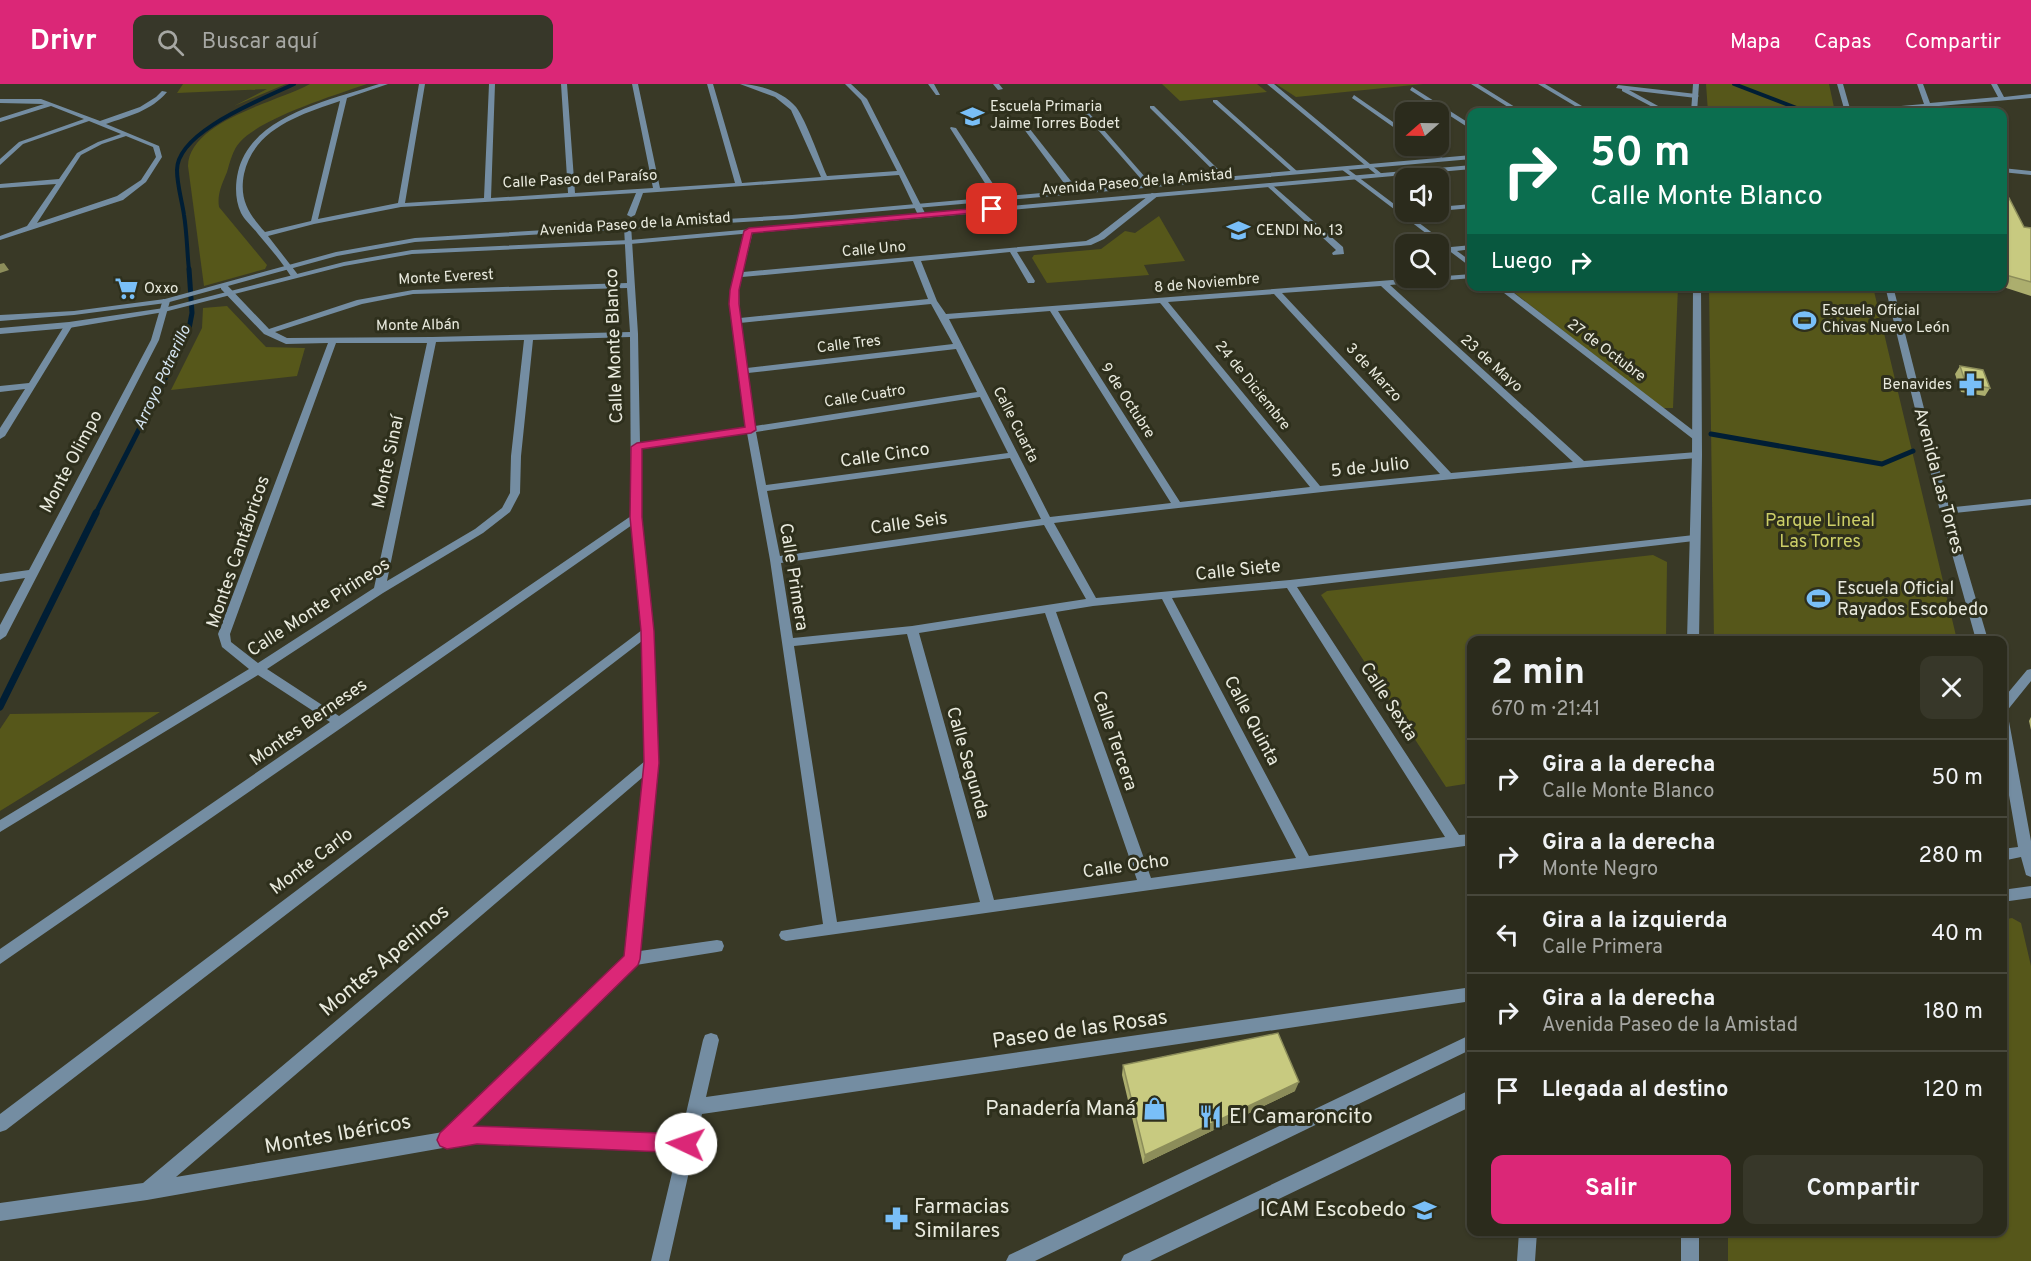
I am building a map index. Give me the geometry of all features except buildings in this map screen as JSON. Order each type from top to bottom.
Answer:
[{"type":"street","points":[[295,276],[245,214],[239,199],[237,187],[248,154],[256,141],[269,129],[385,84]]},
{"type":"street","points":[[401,205],[422,84]]},
{"type":"street","points":[[487,200],[492,84]]},
{"type":"street","points":[[564,84],[572,194]]},
{"type":"street","points":[[634,84],[657,189]]},
{"type":"street","points":[[710,84],[739,185]]},
{"type":"street","points":[[743,84],[776,95],[789,103],[794,109],[825,179]]},
{"type":"street","points":[[848,84],[864,99],[922,215]]},
{"type":"street","points":[[931,84],[938,94]]},
{"type":"street","points":[[1270,84],[1380,175]]},
{"type":"street","points":[[1474,84],[1513,108]]},
{"type":"street","points":[[1541,84],[1582,108]]},
{"type":"street","points":[[1694,108],[1696,84]]},
{"type":"street","points":[[1840,84],[1847,108]]},
{"type":"street","points":[[1920,84],[1928,106]]},
{"type":"street","points":[[1994,84],[2002,99]]},
{"type":"street","points":[[1614,85],[1696,96]]},
{"type":"street","points":[[1614,85],[1658,108]]},
{"type":"street","points":[[1412,89],[1467,125]]},
{"type":"street","points":[[98,124],[149,107],[157,102],[164,92]]},
{"type":"street","points":[[1904,108],[2031,96]]},
{"type":"street","points":[[1354,97],[1395,126]]},
{"type":"street","points":[[314,222],[344,98]]},
{"type":"street","points":[[0,101],[41,100],[156,146],[159,157],[144,181],[120,198],[0,238]]},
{"type":"street","points":[[1215,101],[1296,173]]},
{"type":"street","points":[[0,120],[52,104]]},
{"type":"street","points":[[1152,107],[1225,179]]},
{"type":"street","points":[[1087,114],[1150,186]]},
{"type":"street","points":[[0,162],[21,143],[87,120]]},
{"type":"street","points":[[1020,120],[1075,192]]},
{"type":"street","points":[[953,128],[999,199]]},
{"type":"street","points":[[30,228],[79,154],[100,143],[127,134]]},
{"type":"street","points":[[1437,156],[1441,159]]},
{"type":"street","name":"Avenida Paseo de la Amistad","points":[[165,305],[227,290],[336,254],[415,240],[629,221],[792,217],[1467,157]]},
{"type":"street","points":[[2007,163],[2031,165]]},
{"type":"street","name":"Avenida Paseo de la Amistad","points":[[227,290],[372,258],[412,252],[630,242],[1467,167]]},
{"type":"street","points":[[1343,168],[1395,208]]},
{"type":"street","points":[[2007,171],[2031,173]]},
{"type":"street","name":"Calle Paseo del Paraíso","points":[[264,235],[314,222],[401,205],[901,173]]},
{"type":"street","points":[[0,186],[61,181]]},
{"type":"street","points":[[1270,186],[1340,249],[1341,252],[1336,253]]},
{"type":"street","points":[[629,221],[640,190]]},
{"type":"street","name":"Calle Uno","points":[[738,275],[1093,242],[1155,195]]},
{"type":"street","points":[[1449,208],[1467,206]]},
{"type":"street","name":"Calle Monte Blanco","points":[[629,221],[637,447],[636,517],[648,631],[651,763],[632,959]]},
{"type":"street","points":[[1414,222],[1467,262]]},
{"type":"street","name":"Calle Primera","points":[[749,231],[738,275],[734,304],[735,321],[751,430],[775,560],[831,929]]},
{"type":"street","points":[[1450,249],[1467,247]]},
{"type":"street","points":[[1013,250],[1031,281]]},
{"type":"street","name":"Calle Cuarta","points":[[916,259],[933,301],[944,317],[1047,521],[1093,602]]},
{"type":"street","name":"8 de Noviembre","points":[[944,317],[1164,302],[1467,276]]},
{"type":"street","name":"23 de Mayo","points":[[1384,284],[1580,464]]},
{"type":"street","name":"Monte Everest","points":[[267,332],[360,302],[412,292],[632,285]]},
{"type":"street","name":"Monte Albán","points":[[227,290],[267,332],[286,341],[432,340],[634,334]]},
{"type":"street","name":"3 de Marzo","points":[[1276,291],[1448,476]]},
{"type":"street","name":"27 de Octubre","points":[[1506,291],[1696,437]]},
{"type":"street","points":[[1692,636],[1697,455],[1697,291]]},
{"type":"street","name":"Avenida Las Torres","points":[[1890,291],[1945,511],[1981,636]]},
{"type":"street","points":[[735,321],[933,301]]},
{"type":"street","name":"24 de Diciembre","points":[[1164,302],[1318,490]]},
{"type":"street","points":[[0,318],[165,305]]},
{"type":"street","points":[[0,331],[69,325],[165,305]]},
{"type":"street","name":"Monte Olimpo","points":[[0,636],[155,340],[165,305]]},
{"type":"street","name":"9 de Octubre","points":[[1053,310],[1178,506]]},
{"type":"street","points":[[0,436],[69,325]]},
{"type":"street","name":"Calle Monte Pirineos","points":[[0,827],[258,669],[379,590],[479,531],[506,510],[515,493],[516,456],[529,336]]},
{"type":"street","name":"Monte Sinaí","points":[[379,590],[432,340]]},
{"type":"street","name":"Montes Cantábricos","points":[[333,341],[224,633],[226,644],[258,669],[340,723]]},
{"type":"street","name":"Calle Tres","points":[[742,371],[958,346]]},
{"type":"street","points":[[0,389],[33,385]]},
{"type":"street","name":"Calle Cuatro","points":[[637,447],[983,394]]},
{"type":"street","name":"Calle Cinco","points":[[762,489],[1014,455]]},
{"type":"street","name":"5 de Julio","points":[[1047,521],[1448,476],[1697,455]]},
{"type":"street","points":[[1945,511],[2031,502]]},
{"type":"street","name":"Montes Berneses","points":[[0,957],[636,517]]},
{"type":"street","name":"Calle Seis","points":[[775,560],[1047,521]]},
{"type":"street","name":"Calle Siete","points":[[787,643],[912,630],[1093,602],[1290,584],[1694,538]]},
{"type":"street","points":[[0,578],[32,573]]},
{"type":"street","name":"Calle Sexta","points":[[1290,584],[1455,841]]},
{"type":"street","name":"Calle Quinta","points":[[1166,597],[1305,862]]},
{"type":"street","name":"Calle Tercera","points":[[1049,609],[1146,884]]},
{"type":"street","name":"Calle Segunda","points":[[912,630],[989,907]]},
{"type":"street","name":"Monte Carlo","points":[[0,1124],[648,631]]},
{"type":"street","points":[[2007,703],[2031,673]]},
{"type":"street","points":[[2007,742],[2031,871]]},
{"type":"street","name":"Montes Apeninos","points":[[147,1191],[651,763]]},
{"type":"street","name":"Calle Ocho","points":[[786,935],[1467,840]]},
{"type":"street","points":[[2007,854],[2028,851]]},
{"type":"street","points":[[2007,895],[2031,892]]},
{"type":"street","points":[[447,1140],[632,959],[717,946]]},
{"type":"street","name":"Paseo de las Rosas","points":[[695,1107],[1467,995]]},
{"type":"street","points":[[660,1261],[711,1040]]},
{"type":"street","points":[[1015,1261],[1467,1043]]},
{"type":"street","points":[[1130,1261],[1467,1098]]},
{"type":"street","name":"Montes Ibéricos","points":[[0,1212],[147,1191],[477,1134],[686,1144]]},
{"type":"street","points":[[1526,1261],[1528,1236]]},
{"type":"street","points":[[1690,1236],[1690,1261]]},
{"type":"green space","points":[[183,84],[286,84],[234,106],[267,89],[177,93]]},
{"type":"green space","points":[[310,84],[367,84],[318,101],[264,124],[238,145],[220,189],[219,207],[267,265],[265,269],[204,286],[188,166],[192,150],[218,125]]},
{"type":"green space","points":[[1162,84],[1257,84],[1267,92],[1180,101]]},
{"type":"green space","points":[[1276,84],[1423,84],[1296,97]]},
{"type":"green space","points":[[1706,84],[1829,84],[1834,108],[1708,108]]},
{"type":"green space","points":[[1159,216],[1185,261],[1144,265],[1149,275],[1047,283],[1032,258],[1034,255],[1101,249],[1125,231],[1135,233]]},
{"type":"green space","points":[[1512,291],[1678,291],[1673,408],[1662,408]]},
{"type":"green space","name":"Parque Lineal Las Torres","points":[[1709,291],[1874,291],[1956,636],[1714,636]]},
{"type":"green space","points":[[227,306],[266,347],[305,348],[297,376],[171,390],[202,328],[203,308]]},
{"type":"green space","points":[[1653,555],[1667,562],[1666,636],[1467,636],[1467,784],[1446,787],[1321,595],[1327,591]]},
{"type":"green space","points":[[160,712],[0,811],[0,729],[10,714]]},
{"type":"green space","points":[[2012,918],[2021,923],[2031,966],[2031,1261],[1728,1261],[1728,1236],[2007,1236],[2007,919]]},
{"type":"waterway","name":"Arroyo Potrerillo","points":[[189,270],[185,222],[177,176],[181,156],[191,142],[224,118],[294,84]]},
{"type":"waterway","points":[[1734,84],[1797,108]]},
{"type":"waterway","name":"Arroyo Potrerillo","points":[[95,514],[188,334],[192,313],[189,269]]},
{"type":"waterway","points":[[1711,434],[1882,464],[1913,451]]},
{"type":"waterway","name":"Arroyo Potrerillo","points":[[0,707],[95,514]]},
{"type":"place","name":"Escuela Primaria Jaime Torres Bodet","points":[[972,116]]},
{"type":"place","name":"CENDI No. 13","points":[[1238,231]]},
{"type":"place","name":"Oxxo","points":[[126,289]]},
{"type":"place","name":"Escuela Oficial Chivas Nuevo León","points":[[1804,320]]},
{"type":"place","name":"Benavides","points":[[1970,385]]},
{"type":"place","name":"Escuela Oficial Rayados Escobedo","points":[[1819,599]]},
{"type":"place","name":"Panadería Maná","points":[[1154,1109]]},
{"type":"place","name":"El Camaroncito","points":[[1211,1117]]},
{"type":"place","name":"ICAM Escobedo","points":[[1424,1210]]},
{"type":"place","name":"Farmacias Similares","points":[[896,1219]]},
{"type":"route","points":[[686,1144],[477,1134],[447,1140],[632,959],[651,763],[648,631],[636,517],[637,447],[751,430],[734,304],[738,275],[747,247],[749,231],[992,209]]}]
